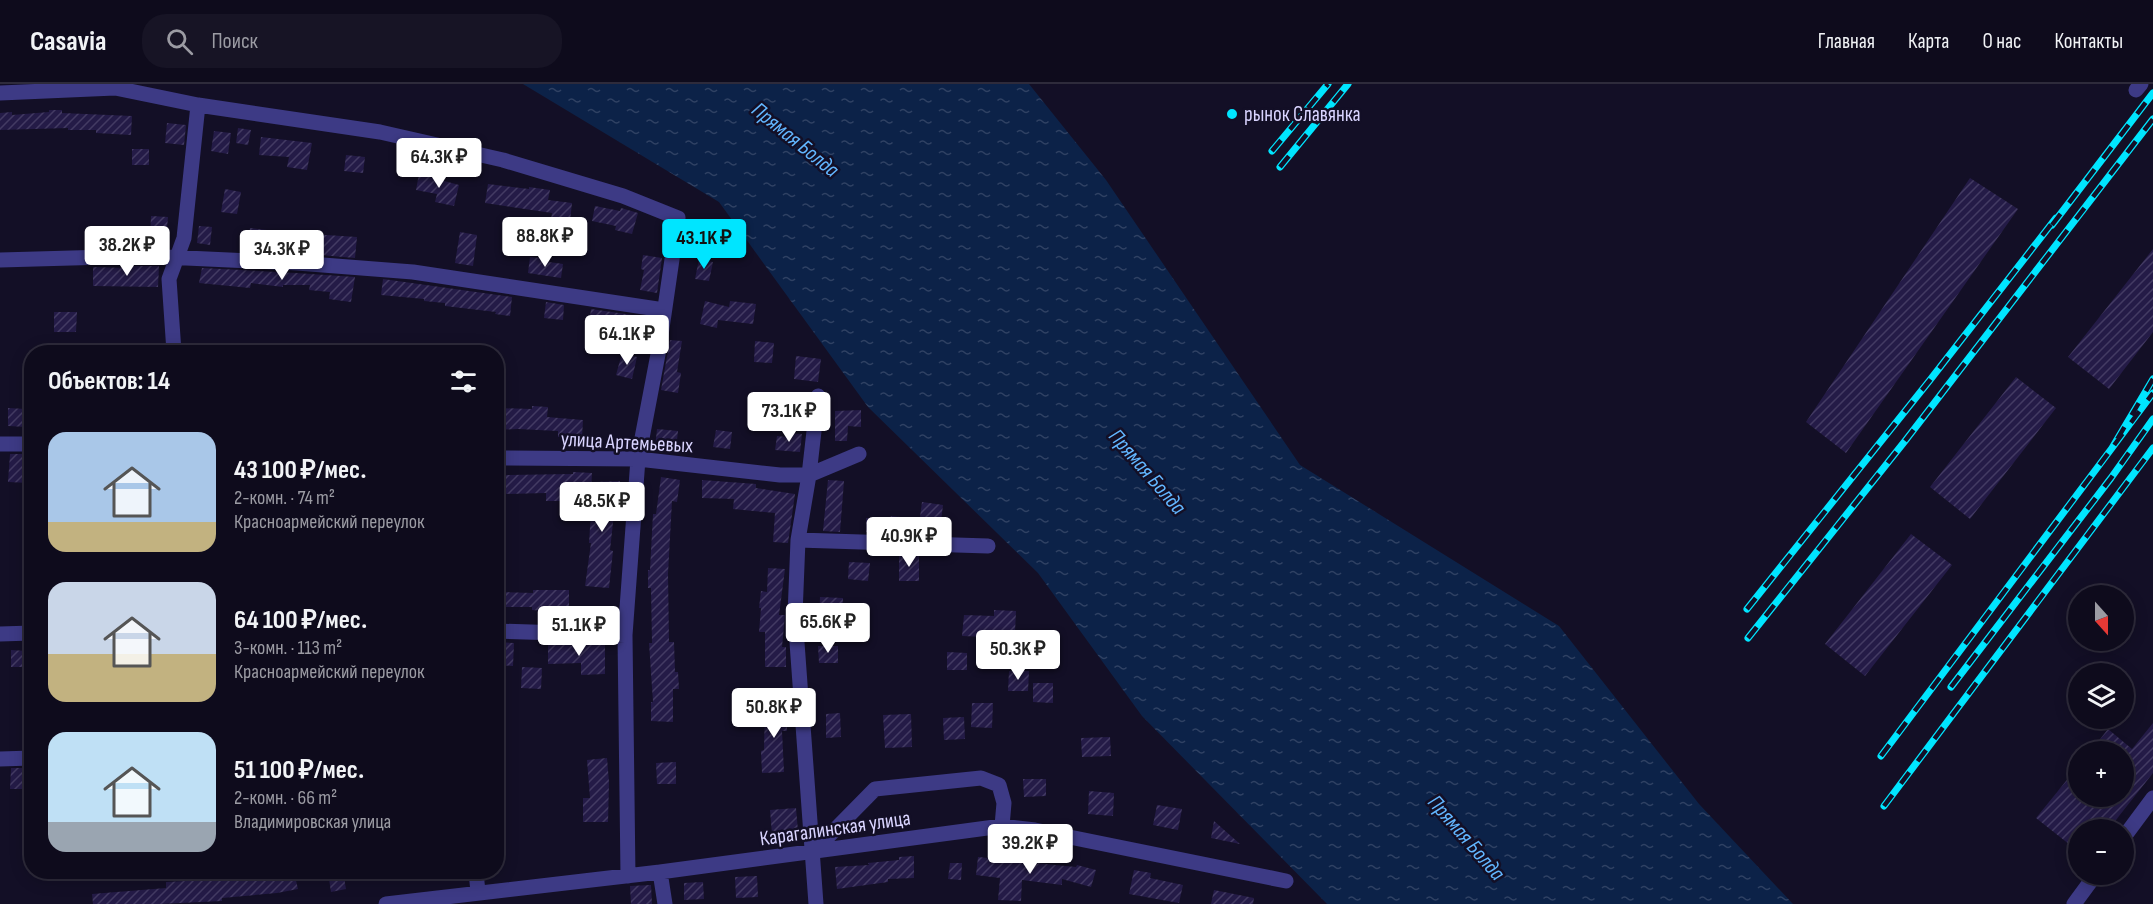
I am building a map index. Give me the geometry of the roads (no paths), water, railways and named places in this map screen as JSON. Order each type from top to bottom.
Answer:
[{"type":"street","points":[[0,93],[115,88],[198,105],[380,132],[503,160],[623,196],[678,218],[638,459],[625,635],[628,876]]},
{"type":"street","points":[[174,345],[169,279],[184,238],[198,105]]},
{"type":"street","points":[[0,260],[143,256],[297,263],[413,272],[664,310]]},
{"type":"street","points":[[816,904],[795,615],[798,540],[809,475],[818,396]]},
{"type":"street","points":[[0,444],[24,444]]},
{"type":"street","name":"улица Артемьевых","points":[[504,458],[638,459],[780,475],[809,475],[859,454]]},
{"type":"street","points":[[798,540],[988,546]]},
{"type":"street","points":[[504,631],[625,635]]},
{"type":"street","points":[[0,634],[24,633]]},
{"type":"street","points":[[0,759],[24,758]]},
{"type":"street","points":[[812,853],[875,789],[981,778],[999,785],[1004,803],[1002,826]]},
{"type":"street","points":[[2134,824],[2153,798]]},
{"type":"street","name":"Карагалинская улица","points":[[386,904],[812,853],[1002,826],[1035,830],[1286,881]]},
{"type":"street","points":[[660,872],[665,904]]},
{"type":"street","points":[[477,879],[478,892]]},
{"type":"street","points":[[2074,904],[2088,885]]},
{"type":"water","name":"Прямая Болда","points":[[523,84],[1029,84],[1106,180],[1300,465],[1559,626],[1699,804],[1793,904],[1327,904],[1142,716],[1038,573],[868,407],[719,202]]},
{"type":"railway","points":[[1272,151],[1328,84]]},
{"type":"railway","points":[[1280,167],[1348,84]]},
{"type":"railway","points":[[2052,225],[2153,93]]},
{"type":"railway","points":[[1748,638],[1905,441],[2153,119]]},
{"type":"railway","points":[[1747,609],[2056,218]]},
{"type":"railway","points":[[2153,379],[2112,448],[2153,393]]},
{"type":"railway","points":[[1951,687],[2111,478],[2153,419]]},
{"type":"railway","points":[[1881,756],[2112,448]]},
{"type":"railway","points":[[1884,806],[2153,448]]},
{"type":"place","name":"рынок Славянка","points":[[1232,114]]}]
